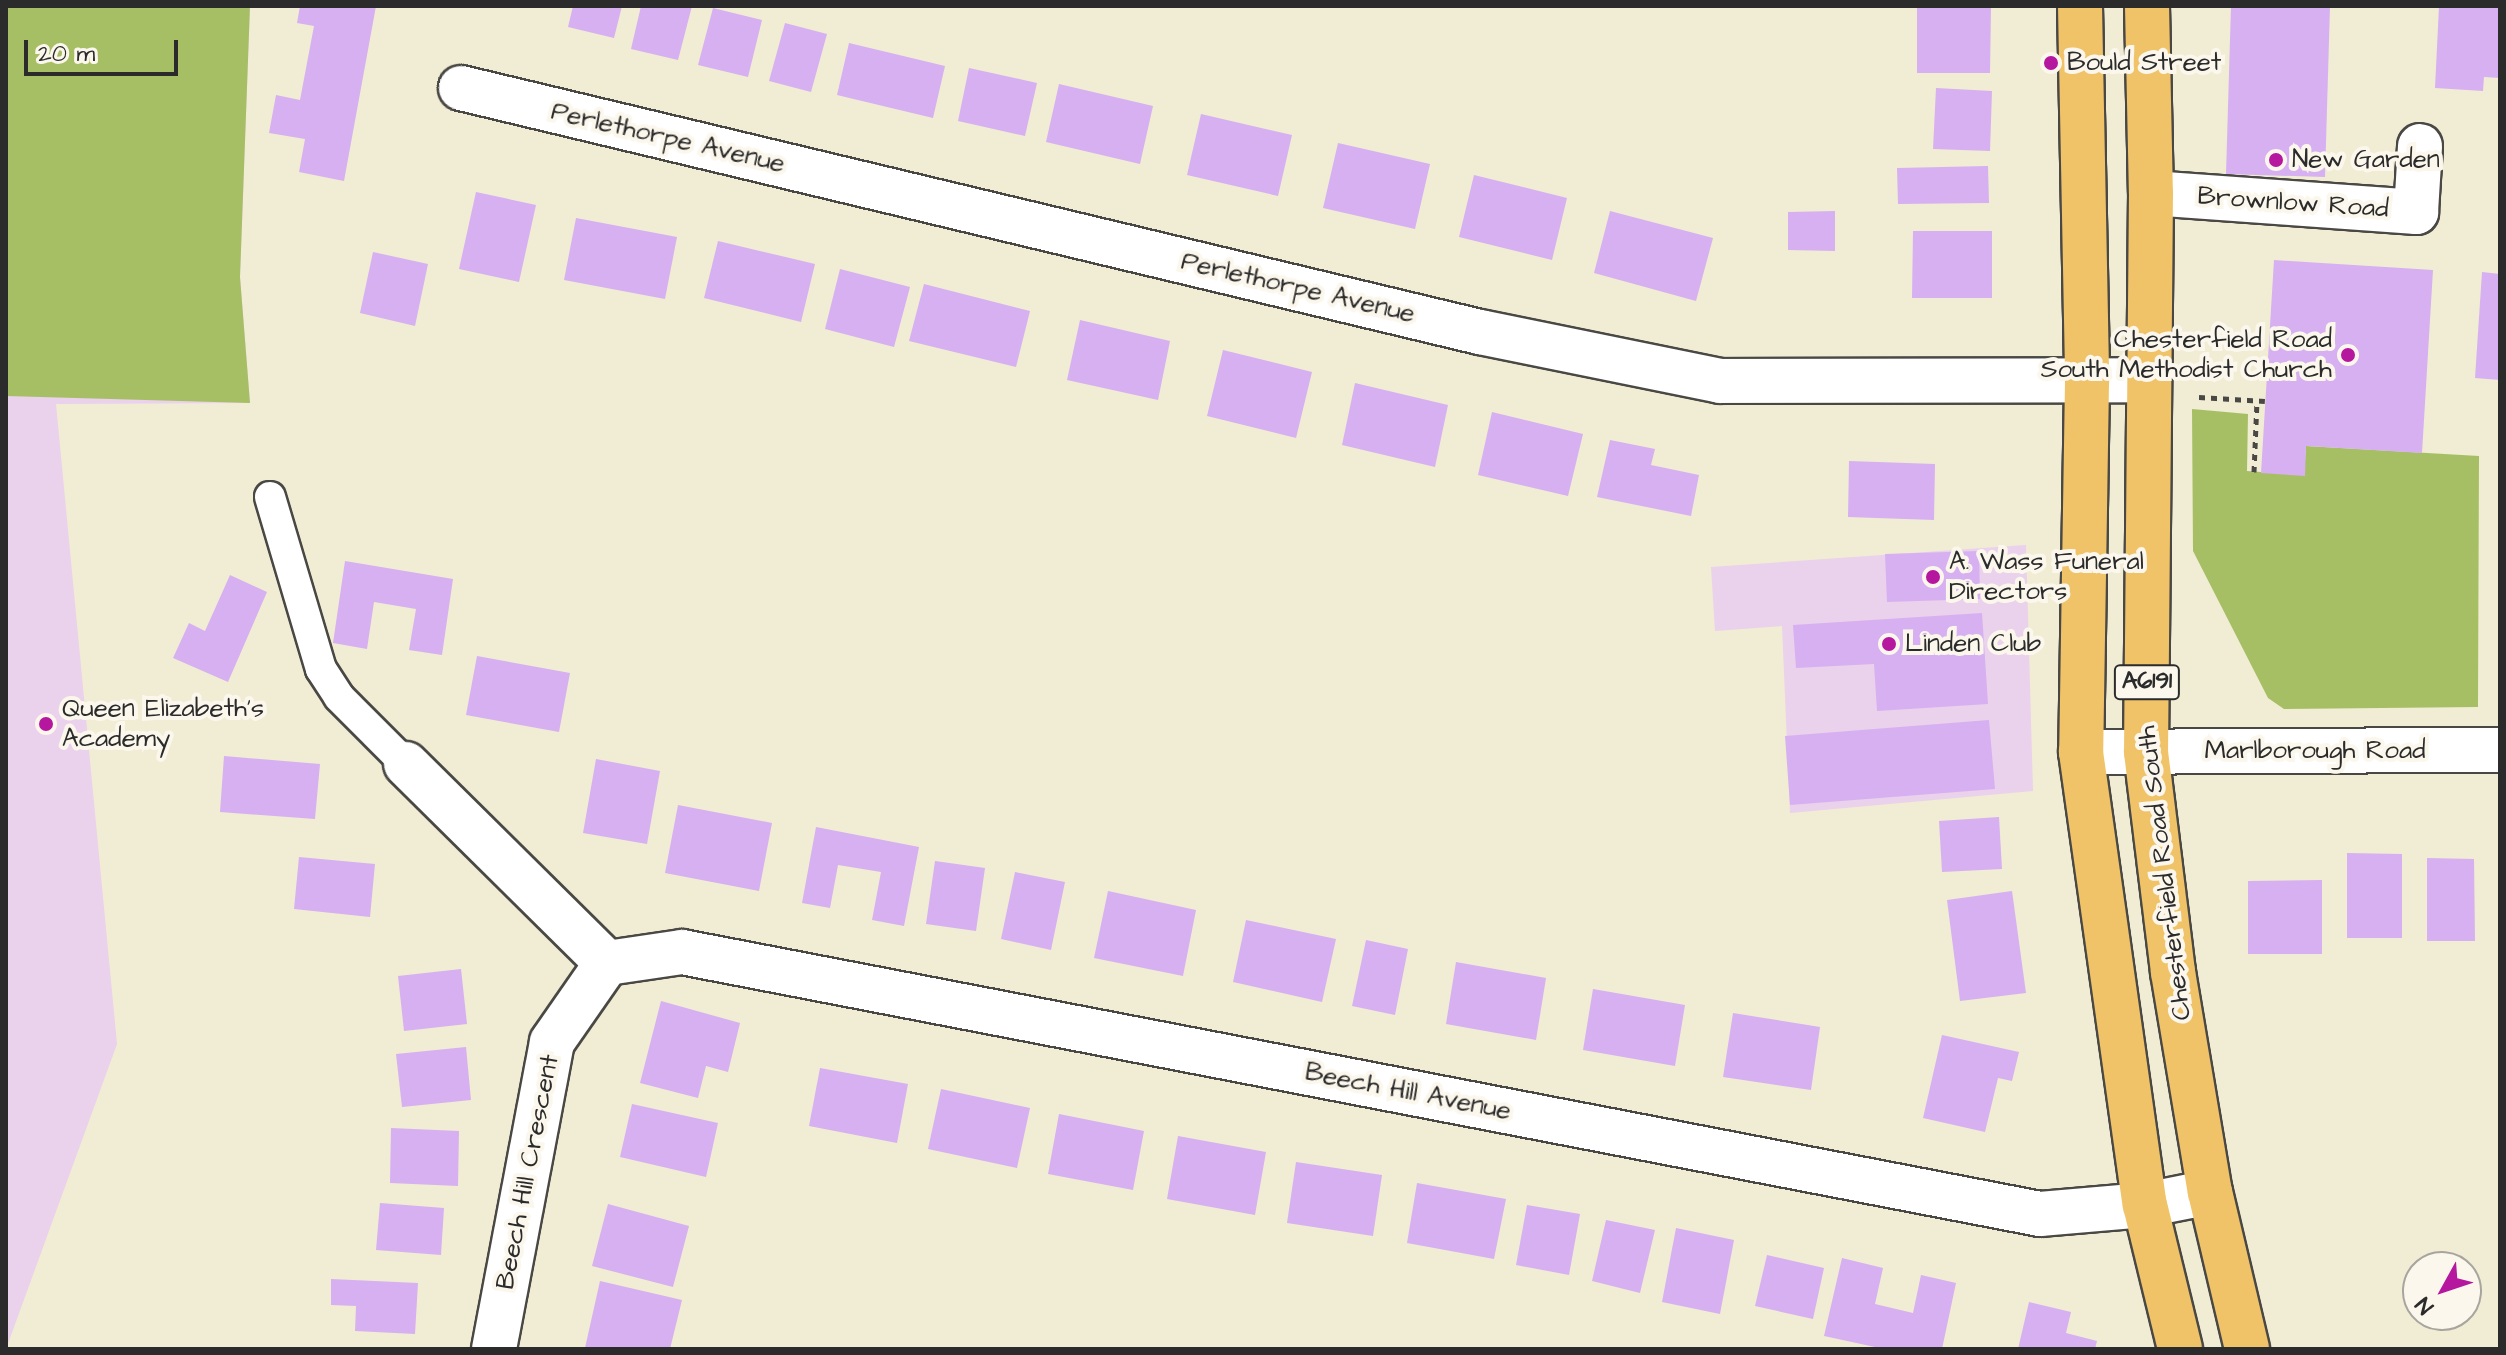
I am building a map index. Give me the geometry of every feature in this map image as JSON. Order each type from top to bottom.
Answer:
[{"type":"main road","name":"A6191","points":[[2080,6],[2087,382],[2081,752],[2145,1205],[2180,1349]]},
{"type":"main road","name":"Chesterfield Road South","points":[[2147,6],[2151,193],[2146,752],[2173,972],[2210,1192],[2247,1349]]},
{"type":"street","name":"Perlethorpe Avenue","points":[[461,88],[1480,332],[1720,381],[2087,382],[2149,388]]},
{"type":"street","name":"Brownlow Road","points":[[2151,193],[2416,212],[2420,146]]},
{"type":"street","name":"Marlborough Road","points":[[2081,752],[2500,750]]},
{"type":"street","points":[[406,764],[607,963]]},
{"type":"street","name":"Beech Hill Avenue","points":[[607,963],[682,952],[2040,1214],[2145,1205],[2210,1192]]},
{"type":"street","name":"Beech Hill Crescent","points":[[494,1349],[552,1042],[607,963]]},
{"type":"lane","points":[[270,497],[321,669],[339,697],[406,764]]},
{"type":"path","points":[[2149,388],[2265,401]]},
{"type":"path","points":[[2254,472],[2257,401]]},
{"type":"shaded area","name":"Queen Elizabeth's Academy","points":[[6,6],[250,6],[240,277],[250,403],[56,404],[117,1044],[6,1349]]},
{"type":"shaded area","points":[[2026,545],[2033,791],[1790,813],[1782,626],[1715,631],[1711,567]]},
{"type":"green space","points":[[6,6],[250,6],[240,277],[250,403],[6,396]]},
{"type":"green space","points":[[2192,409],[2248,414],[2247,471],[2304,475],[2306,446],[2479,456],[2478,707],[2284,709],[2268,698],[2193,551]]},
{"type":"building","points":[[300,6],[376,6],[344,181],[299,172],[305,139],[269,133],[276,95],[300,100],[314,26],[297,23]]},
{"type":"building","points":[[573,6],[622,6],[614,38],[568,27]]},
{"type":"building","points":[[641,6],[692,6],[678,60],[631,49]]},
{"type":"building","points":[[1917,6],[1991,6],[1990,73],[1917,73]]},
{"type":"building","points":[[2231,6],[2330,6],[2325,177],[2226,174]]},
{"type":"building","points":[[2439,6],[2500,6],[2500,78],[2484,77],[2483,91],[2435,88]]},
{"type":"building","points":[[713,8],[762,20],[748,77],[698,65]]},
{"type":"building","points":[[785,23],[827,34],[811,92],[769,81]]},
{"type":"building","points":[[849,43],[945,66],[933,118],[837,95]]},
{"type":"building","points":[[969,68],[1037,83],[1025,136],[958,121]]},
{"type":"building","points":[[1059,84],[1153,106],[1140,164],[1046,142]]},
{"type":"building","points":[[1936,88],[1992,91],[1990,151],[1933,149]]},
{"type":"building","points":[[1201,114],[1292,135],[1278,196],[1187,175]]},
{"type":"building","points":[[1338,143],[1430,164],[1415,229],[1323,208]]},
{"type":"building","points":[[1988,166],[1989,203],[1898,204],[1897,168]]},
{"type":"building","points":[[1474,175],[1567,198],[1552,260],[1459,237]]},
{"type":"building","points":[[476,192],[536,205],[519,282],[459,269]]},
{"type":"building","points":[[1610,211],[1713,238],[1696,301],[1594,273]]},
{"type":"building","points":[[1835,211],[1835,251],[1788,250],[1788,212]]},
{"type":"building","points":[[576,218],[677,237],[665,299],[564,280]]},
{"type":"building","points":[[1913,231],[1992,231],[1992,298],[1912,298]]},
{"type":"building","points":[[718,241],[815,264],[801,322],[704,298]]},
{"type":"building","points":[[373,252],[428,264],[415,326],[360,313]]},
{"type":"building","name":"Chesterfield Road South Methodist Church","points":[[2274,260],[2433,270],[2422,453],[2306,446],[2305,476],[2261,473]]},
{"type":"building","points":[[840,269],[910,287],[894,347],[825,329]]},
{"type":"building","points":[[2482,272],[2500,274],[2500,380],[2475,378]]},
{"type":"building","points":[[924,284],[1030,311],[1016,367],[909,341]]},
{"type":"building","points":[[1080,320],[1170,341],[1158,400],[1067,380]]},
{"type":"building","points":[[1223,350],[1312,372],[1296,438],[1207,416]]},
{"type":"building","points":[[1355,383],[1448,405],[1435,467],[1342,445]]},
{"type":"building","points":[[1492,412],[1583,434],[1568,496],[1478,475]]},
{"type":"building","points":[[1610,440],[1655,449],[1651,465],[1699,475],[1691,516],[1597,497]]},
{"type":"building","points":[[1849,461],[1935,464],[1934,520],[1848,517]]},
{"type":"building","name":"A. Wass Funeral Directors","points":[[1979,551],[1980,599],[1887,602],[1885,554]]},
{"type":"building","points":[[345,561],[453,579],[442,655],[409,650],[416,609],[374,602],[367,649],[333,643]]},
{"type":"building","points":[[230,575],[267,592],[228,682],[173,658],[189,623],[205,631]]},
{"type":"building","name":"Linden Club","points":[[1982,613],[1988,704],[1877,711],[1874,664],[1796,668],[1793,625]]},
{"type":"building","points":[[477,656],[570,673],[559,732],[466,715]]},
{"type":"building","points":[[1989,720],[1995,789],[1790,805],[1785,736]]},
{"type":"building","points":[[224,756],[320,764],[315,819],[220,812]]},
{"type":"building","points":[[596,759],[660,771],[647,844],[583,833]]},
{"type":"building","points":[[678,805],[772,823],[759,891],[665,873]]},
{"type":"building","points":[[1999,817],[2002,869],[1942,872],[1939,821]]},
{"type":"building","points":[[816,827],[919,847],[904,926],[872,920],[881,872],[838,865],[830,908],[802,903]]},
{"type":"building","points":[[2347,853],[2402,854],[2402,938],[2347,938]]},
{"type":"building","points":[[299,857],[375,864],[370,917],[294,909]]},
{"type":"building","points":[[2427,858],[2474,859],[2475,941],[2427,941]]},
{"type":"building","points":[[935,861],[985,868],[976,931],[926,924]]},
{"type":"building","points":[[1015,872],[1065,882],[1051,950],[1001,939]]},
{"type":"building","points":[[2322,880],[2322,954],[2248,954],[2248,881]]},
{"type":"building","points":[[1108,891],[1196,910],[1183,976],[1094,958]]},
{"type":"building","points":[[2012,891],[2026,993],[1960,1001],[1947,900]]},
{"type":"building","points":[[1246,920],[1336,939],[1322,1002],[1233,982]]},
{"type":"building","points":[[1366,940],[1408,949],[1395,1015],[1352,1006]]},
{"type":"building","points":[[1456,962],[1546,978],[1536,1040],[1446,1024]]},
{"type":"building","points":[[461,969],[467,1024],[404,1031],[398,976]]},
{"type":"building","points":[[1593,989],[1685,1005],[1675,1066],[1583,1050]]},
{"type":"building","points":[[661,1001],[740,1023],[728,1072],[706,1066],[698,1098],[640,1083]]},
{"type":"building","points":[[1733,1013],[1820,1027],[1811,1090],[1723,1077]]},
{"type":"building","points":[[1942,1035],[2019,1052],[2012,1081],[1998,1078],[1985,1132],[1923,1118]]},
{"type":"building","points":[[466,1047],[471,1100],[402,1107],[396,1054]]},
{"type":"building","points":[[820,1068],[908,1084],[897,1143],[809,1126]]},
{"type":"building","points":[[941,1089],[1030,1108],[1017,1168],[928,1149]]},
{"type":"building","points":[[632,1104],[718,1123],[706,1177],[620,1157]]},
{"type":"building","points":[[1059,1114],[1144,1131],[1133,1190],[1048,1174]]},
{"type":"building","points":[[391,1128],[459,1131],[458,1186],[390,1183]]},
{"type":"building","points":[[1178,1136],[1266,1152],[1255,1215],[1167,1199]]},
{"type":"building","points":[[1296,1162],[1382,1175],[1373,1236],[1287,1223]]},
{"type":"building","points":[[1417,1183],[1506,1199],[1494,1259],[1407,1243]]},
{"type":"building","points":[[380,1203],[444,1208],[441,1255],[376,1250]]},
{"type":"building","points":[[608,1204],[689,1226],[673,1287],[592,1266]]},
{"type":"building","points":[[1527,1205],[1580,1214],[1569,1275],[1516,1265]]},
{"type":"building","points":[[1606,1220],[1655,1230],[1640,1293],[1592,1281]]},
{"type":"building","points":[[1676,1228],[1734,1240],[1720,1314],[1662,1302]]},
{"type":"building","points":[[1767,1255],[1824,1268],[1813,1319],[1755,1306]]},
{"type":"building","points":[[1842,1258],[1883,1268],[1875,1304],[1913,1313],[1921,1275],[1956,1283],[1942,1349],[1884,1349],[1824,1336]]},
{"type":"building","points":[[331,1279],[418,1283],[415,1334],[355,1331],[356,1306],[331,1305]]},
{"type":"building","points":[[600,1281],[682,1300],[670,1349],[585,1348]]},
{"type":"building","points":[[2029,1302],[2071,1312],[2066,1333],[2097,1341],[2095,1349],[2018,1349]]},
{"type":"place","name":"Bould Street","points":[[2051,63]]},
{"type":"place","name":"New Garden","points":[[2276,160]]},
{"type":"place","name":"Chesterfield Road South Methodist Church","points":[[2348,355]]},
{"type":"place","name":"A. Wass Funeral Directors","points":[[1933,577]]},
{"type":"place","name":"Linden Club","points":[[1889,644]]},
{"type":"place","name":"Queen Elizabeth's Academy","points":[[46,724]]}]
